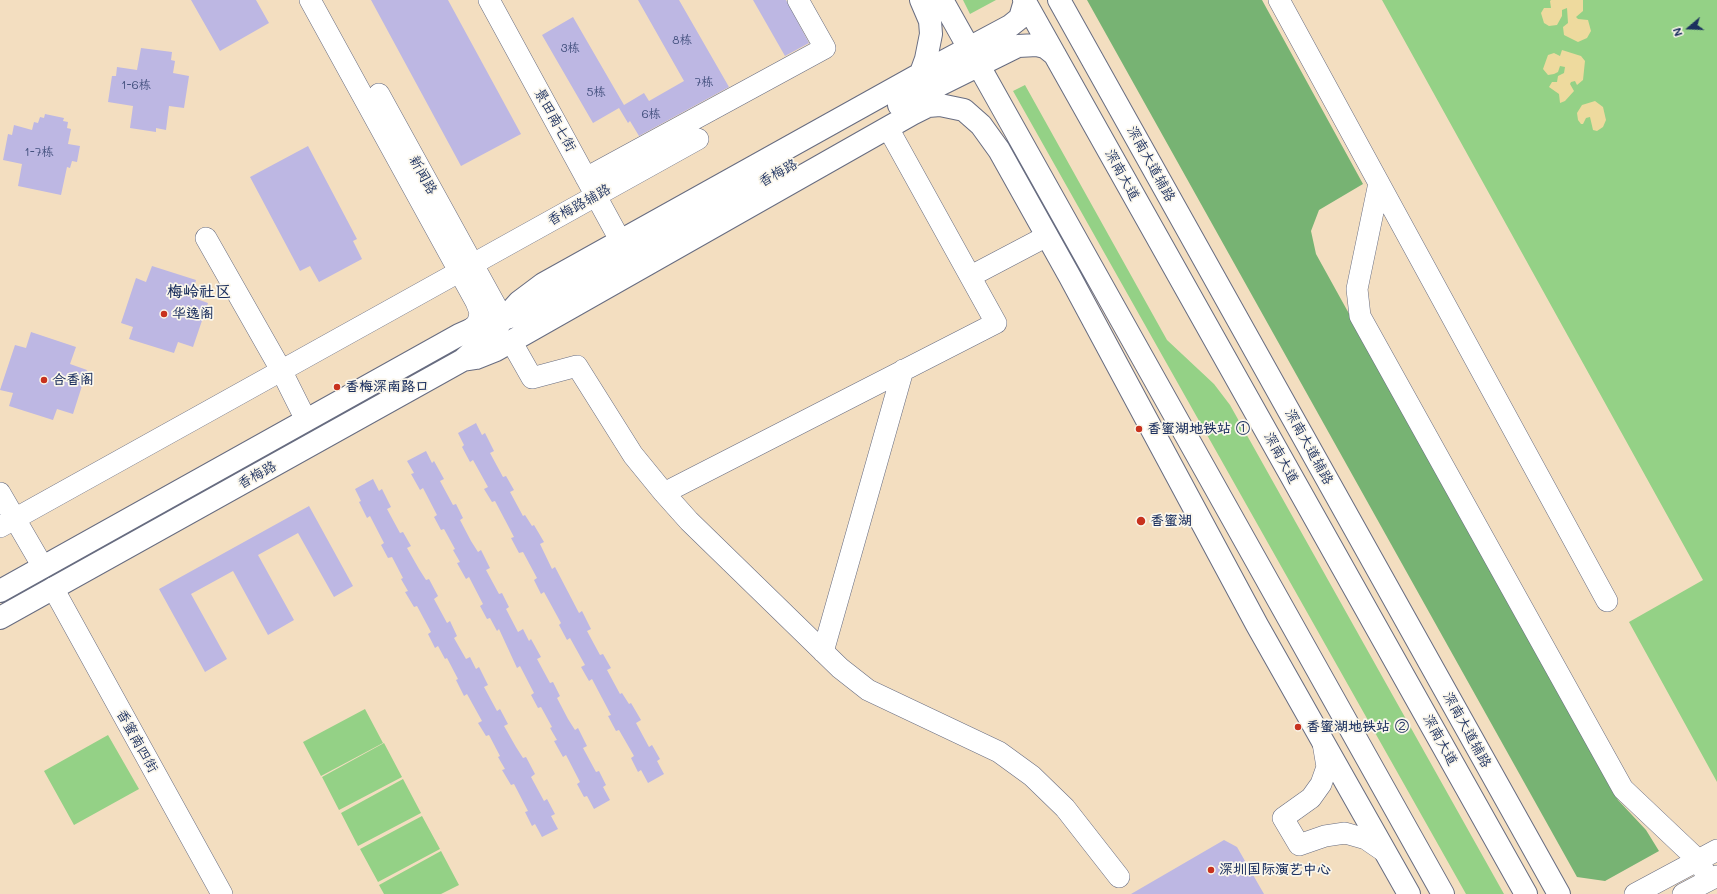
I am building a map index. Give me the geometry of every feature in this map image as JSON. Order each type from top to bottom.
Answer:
[{"type":"main road","points":[[911,98],[922,73],[931,34],[930,21],[921,0]]},
{"type":"main road","points":[[942,0],[1443,894]]},
{"type":"main road","name":"深南大道辅路","points":[[1059,0],[1559,894]]},
{"type":"main road","name":"香梅路","points":[[0,591],[471,329],[503,320],[544,303],[911,98],[974,56],[1016,22],[1023,13],[1025,1]]},
{"type":"main road","name":"深南大道","points":[[1025,1],[1526,894]]},
{"type":"main road","name":"香梅路","points":[[0,618],[463,360],[477,349],[519,302],[543,284],[922,73],[974,56],[1029,44],[1045,47],[1055,55]]},
{"type":"main road","points":[[998,99],[998,120],[1009,161],[1020,188]]},
{"type":"main road","points":[[463,360],[483,356],[511,341],[928,106],[940,105],[964,110],[981,125],[999,150],[1070,277],[1257,625],[1409,894]]},
{"type":"main road","points":[[1070,277],[1133,341]]},
{"type":"main road","points":[[1233,519],[1257,625]]},
{"type":"main road","points":[[1480,811],[1547,872]]},
{"type":"street","name":"新闻路","points":[[310,0],[466,268],[503,320]]},
{"type":"street","name":"新闻路","points":[[327,0],[466,268],[479,318],[477,324],[471,329]]},
{"type":"street","name":"景田南七街","points":[[489,0],[620,240]]},
{"type":"street","points":[[586,178],[825,48],[798,0]]},
{"type":"street","points":[[1279,0],[1607,601]]},
{"type":"street","points":[[664,493],[996,323],[888,128]]},
{"type":"street","name":"香梅路辅路","points":[[7,522],[698,139]]},
{"type":"street","points":[[1379,183],[1357,289],[1360,316],[1623,789],[1698,860],[1713,878],[1683,894]]},
{"type":"street","points":[[971,276],[1047,236]]},
{"type":"street","points":[[206,238],[281,370],[306,420]]},
{"type":"street","name":"新闻路","points":[[476,302],[487,314],[496,319],[503,320]]},
{"type":"street","points":[[511,341],[532,378],[577,366],[633,455],[664,493],[689,521],[840,668],[868,690],[999,752],[1032,776],[1065,808],[1118,877]]},
{"type":"street","points":[[823,652],[903,370]]},
{"type":"street","points":[[0,494],[7,522],[44,567]]},
{"type":"street","name":"香蜜南四街","points":[[53,588],[222,894]]},
{"type":"street","points":[[1322,740],[1327,759],[1327,767],[1322,784],[1311,798],[1283,818],[1299,845],[1325,836],[1346,833],[1366,839],[1385,852]]},
{"type":"street","points":[[1635,894],[1717,850]]},
{"type":"green space","points":[[963,0],[996,0],[970,14]]},
{"type":"green space","points":[[1087,0],[1262,0],[1363,184],[1319,210],[1311,231],[1316,254],[1618,800],[1646,830],[1659,851],[1605,881],[1577,877]]},
{"type":"green space","points":[[1382,0],[1717,0],[1717,782],[1629,622],[1703,580]]},
{"type":"green space","points":[[1025,85],[1167,340],[1214,384],[1230,405],[1504,894],[1466,894],[1013,91]]},
{"type":"green space","points":[[365,709],[383,743],[321,776],[303,742]]},
{"type":"green space","points":[[108,735],[139,789],[74,825],[44,771]]},
{"type":"green space","points":[[384,743],[402,777],[339,810],[322,777]]},
{"type":"green space","points":[[403,779],[421,813],[358,846],[341,813]]},
{"type":"green space","points":[[422,816],[440,849],[378,882],[360,849]]},
{"type":"green space","points":[[441,851],[459,885],[441,894],[384,894],[379,885]]},
{"type":"sand","points":[[1551,0],[1583,0],[1583,11],[1576,17],[1578,19],[1588,20],[1591,31],[1587,38],[1578,42],[1564,35],[1563,27],[1568,23],[1567,8],[1562,10],[1562,16],[1557,25],[1549,26],[1544,23],[1541,13],[1544,8],[1551,8]]},
{"type":"sand","points":[[1562,50],[1581,56],[1585,61],[1583,80],[1577,85],[1575,81],[1571,82],[1570,84],[1574,91],[1565,101],[1560,103],[1559,94],[1549,87],[1552,82],[1557,82],[1558,76],[1564,73],[1565,67],[1560,66],[1558,72],[1548,75],[1543,69],[1548,55],[1554,53],[1560,56]]},
{"type":"sand","points":[[1595,101],[1603,107],[1606,120],[1603,127],[1597,131],[1593,130],[1590,117],[1586,118],[1583,124],[1581,124],[1578,120],[1577,113],[1582,105]]},
{"type":"building","points":[[191,0],[256,0],[269,23],[220,51]]},
{"type":"building","points":[[371,0],[448,0],[521,134],[461,166]]},
{"type":"building","points":[[638,0],[679,0],[729,87],[639,136],[630,121],[628,123],[619,108],[593,123],[542,35],[573,17],[624,105],[644,93],[649,101],[684,81]]},
{"type":"building","points":[[753,0],[786,0],[809,43],[785,56]]},
{"type":"building","points":[[141,48],[172,52],[171,60],[175,61],[173,73],[189,76],[184,108],[169,106],[166,130],[156,128],[156,132],[130,128],[133,106],[108,102],[112,76],[116,76],[117,67],[137,70]]},
{"type":"building","points":[[45,114],[64,118],[63,121],[68,122],[67,128],[71,129],[68,144],[80,146],[77,162],[72,161],[70,168],[67,167],[61,195],[18,186],[22,164],[3,160],[8,134],[12,135],[14,125],[32,130],[34,122],[38,123],[40,117],[44,118]]},
{"type":"building","points":[[308,146],[357,239],[353,241],[362,259],[319,282],[310,266],[300,271],[250,177]]},
{"type":"building","name":"华逸阁","points":[[152,266],[196,280],[191,297],[208,303],[193,347],[178,342],[174,353],[129,339],[133,327],[121,323],[136,278],[146,282]]},
{"type":"building","name":"合香阁","points":[[31,332],[76,347],[70,364],[87,370],[73,414],[57,409],[53,420],[9,406],[13,393],[0,390],[15,345],[26,348]]},
{"type":"building","points":[[476,423],[482,435],[485,433],[494,451],[490,453],[503,477],[506,476],[514,490],[510,492],[523,516],[525,515],[532,526],[534,525],[544,542],[540,544],[552,569],[555,567],[579,613],[582,611],[591,629],[587,631],[600,655],[603,654],[611,668],[607,670],[620,694],[622,693],[629,704],[631,703],[641,720],[636,723],[649,747],[652,745],[660,759],[657,761],[664,774],[648,783],[641,770],[638,772],[631,758],[634,756],[619,730],[616,731],[608,716],[611,715],[592,679],[589,681],[581,667],[585,665],[570,638],[567,640],[559,625],[561,623],[544,592],[541,594],[534,580],[537,578],[523,552],[519,553],[511,538],[514,537],[495,501],[492,502],[484,489],[488,487],[473,460],[470,462],[462,447],[464,445],[458,433]]},
{"type":"building","points":[[426,451],[432,463],[434,461],[444,479],[440,481],[453,505],[456,504],[463,518],[460,520],[471,541],[478,552],[481,550],[490,568],[486,570],[499,594],[502,593],[509,607],[506,609],[518,632],[523,629],[529,641],[531,639],[541,657],[537,659],[550,683],[553,682],[560,696],[557,698],[575,730],[578,728],[587,746],[583,748],[596,772],[599,771],[606,785],[603,787],[610,800],[594,809],[587,796],[584,797],[577,784],[580,782],[566,755],[563,757],[554,741],[557,740],[550,728],[552,727],[541,707],[538,708],[531,695],[534,693],[520,666],[517,668],[499,629],[497,631],[490,618],[487,619],[480,606],[483,604],[469,577],[466,579],[457,563],[460,562],[453,550],[455,549],[444,529],[441,530],[434,517],[437,515],[423,488],[420,490],[411,474],[414,473],[407,461]]},
{"type":"building","points":[[373,479],[379,491],[382,489],[391,507],[387,509],[400,533],[403,532],[411,546],[407,548],[426,580],[429,579],[438,596],[434,599],[447,623],[450,621],[457,636],[454,638],[466,659],[470,657],[476,669],[479,667],[488,685],[484,687],[497,711],[500,709],[508,724],[504,726],[523,758],[526,757],[535,774],[531,777],[544,801],[547,799],[555,814],[551,816],[558,829],[542,837],[535,824],[532,826],[525,812],[528,811],[514,784],[511,785],[502,770],[505,769],[498,757],[500,756],[489,735],[486,736],[478,723],[482,721],[467,694],[464,696],[456,680],[458,679],[447,658],[445,659],[438,646],[435,648],[428,634],[431,632],[417,606],[414,607],[405,592],[408,591],[401,579],[403,578],[392,557],[388,558],[381,545],[384,543],[370,516],[367,518],[359,502],[361,501],[355,489]]},
{"type":"building","points":[[309,506],[353,586],[334,597],[298,533],[258,555],[294,620],[268,635],[233,571],[191,594],[227,659],[205,672],[159,589]]},
{"type":"building","name":"深圳国际演艺中心","points":[[1224,840],[1237,847],[1264,894],[1131,894]]},
{"type":"place","name":"华逸阁","points":[[164,314]]},
{"type":"place","name":"合香阁","points":[[44,380]]},
{"type":"place","name":"香梅深南路口","points":[[337,387]]},
{"type":"place","name":"香蜜湖地铁站 ①","points":[[1139,429]]},
{"type":"place","name":"香蜜湖","points":[[1141,521]]},
{"type":"place","name":"香蜜湖地铁站 ②","points":[[1298,727]]},
{"type":"place","name":"深圳国际演艺中心","points":[[1211,870]]},
{"type":"district","name":"梅岭社区","points":[[199,292]]}]
